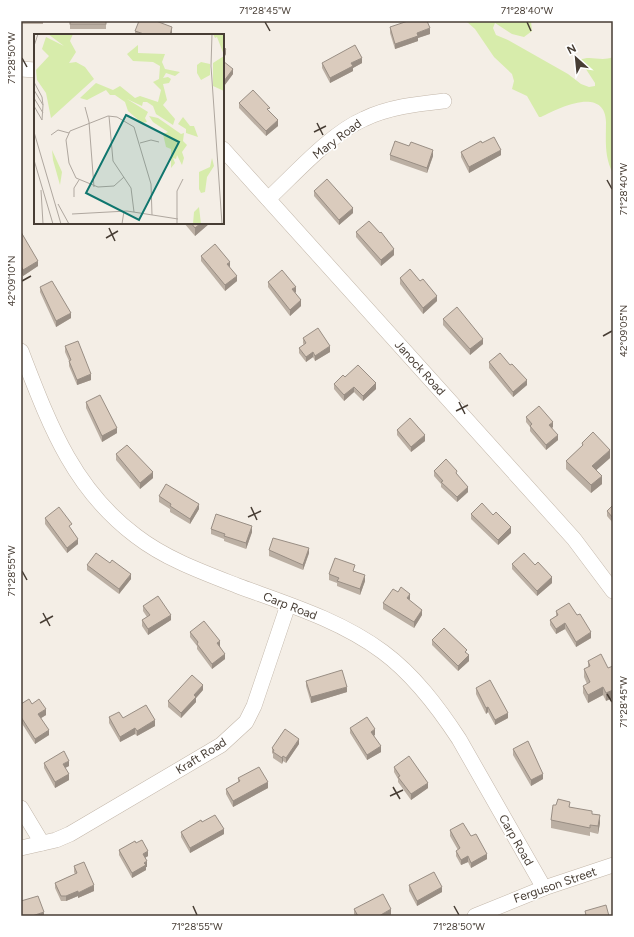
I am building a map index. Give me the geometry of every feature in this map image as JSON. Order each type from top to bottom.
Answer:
[{"type":"street","points":[[21,69],[34,70]]},
{"type":"street","name":"Mary Road","points":[[268,199],[334,139],[363,119],[410,105],[444,101]]},
{"type":"street","name":"Janock Road","points":[[224,150],[574,539],[613,590]]},
{"type":"street","name":"Carp Road","points":[[21,351],[60,446],[86,486],[119,522],[136,536],[189,567],[331,621],[382,652],[405,671],[444,717],[459,739],[544,888]]},
{"type":"street","name":"Kraft Road","points":[[21,848],[70,834],[85,826],[221,745],[234,734],[246,722],[254,706],[288,605]]},
{"type":"street","points":[[21,808],[42,843]]},
{"type":"street","name":"Ferguson Street","points":[[475,916],[544,888],[613,865]]},
{"type":"green space","points":[[466,21],[531,21],[532,31],[524,37],[512,34],[495,23],[493,28],[496,35],[508,40],[568,74],[581,84],[589,87],[595,86],[595,83],[580,60],[588,58],[604,59],[613,57],[613,173],[608,161],[604,111],[598,104],[580,102],[539,117],[527,96],[512,89],[514,81],[512,74],[494,57],[475,29]]},
{"type":"building","points":[[70,21],[106,21],[106,24],[70,24]]},
{"type":"building","points":[[139,21],[156,21],[172,27],[170,34],[144,34],[135,31]]},
{"type":"building","points":[[408,21],[427,21],[430,28],[417,33],[418,36],[395,44],[390,27]]},
{"type":"building","points":[[355,45],[362,58],[351,63],[353,66],[330,78],[322,63]]},
{"type":"building","points":[[224,62],[233,69],[224,81]]},
{"type":"building","points":[[253,90],[270,108],[267,109],[278,120],[266,131],[239,103]]},
{"type":"building","points":[[494,137],[501,150],[469,167],[461,152],[481,141],[482,143]]},
{"type":"building","points":[[395,141],[409,146],[411,142],[433,150],[427,168],[390,155]]},
{"type":"building","points":[[327,179],[353,208],[339,220],[314,191]]},
{"type":"building","points":[[369,221],[380,233],[381,232],[394,249],[381,260],[356,232]]},
{"type":"building","points":[[192,224],[200,224],[195,228]]},
{"type":"building","points":[[21,232],[38,261],[23,270],[21,266]]},
{"type":"building","points":[[215,244],[230,262],[227,264],[237,276],[225,285],[201,256]]},
{"type":"building","points":[[410,269],[420,281],[423,279],[437,296],[423,308],[400,278]]},
{"type":"building","points":[[282,270],[296,287],[292,289],[301,300],[290,310],[268,282]]},
{"type":"building","points":[[52,281],[71,313],[56,321],[40,287]]},
{"type":"building","points":[[457,307],[483,339],[470,349],[443,319]]},
{"type":"building","points":[[318,328],[330,346],[315,356],[313,352],[306,357],[299,348],[306,343],[303,338]]},
{"type":"building","points":[[78,341],[91,374],[77,380],[69,361],[71,360],[65,346]]},
{"type":"building","points":[[500,353],[510,365],[512,364],[527,380],[513,392],[489,362]]},
{"type":"building","points":[[358,365],[376,383],[363,396],[354,387],[344,395],[334,384],[343,375],[345,377]]},
{"type":"building","points":[[100,395],[117,428],[102,436],[86,402]]},
{"type":"building","points":[[539,406],[553,422],[549,425],[558,435],[546,445],[530,426],[532,424],[526,417]]},
{"type":"building","points":[[410,418],[425,435],[411,447],[397,430]]},
{"type":"building","points":[[593,432],[610,450],[592,466],[602,476],[591,485],[566,461],[583,445],[582,443]]},
{"type":"building","points":[[127,445],[153,472],[140,483],[116,454]]},
{"type":"building","points":[[446,459],[457,471],[456,473],[468,487],[457,497],[441,482],[443,481],[434,471]]},
{"type":"building","points":[[166,484],[199,504],[190,519],[170,506],[171,504],[159,496]]},
{"type":"building","points":[[482,503],[493,515],[496,512],[511,527],[498,540],[471,514]]},
{"type":"building","points":[[613,505],[613,518],[607,511]]},
{"type":"building","points":[[59,507],[72,524],[69,526],[78,539],[67,548],[45,518]]},
{"type":"building","points":[[216,514],[252,526],[246,543],[224,536],[225,534],[211,529]]},
{"type":"building","points":[[273,538],[309,548],[303,565],[269,550]]},
{"type":"building","points":[[96,553],[110,563],[112,560],[131,574],[119,589],[87,565]]},
{"type":"building","points":[[524,553],[535,565],[538,562],[552,577],[537,591],[512,564]]},
{"type":"building","points":[[335,558],[355,565],[353,571],[365,575],[360,589],[337,581],[339,578],[329,574]]},
{"type":"building","points":[[401,587],[410,594],[407,598],[422,610],[414,622],[383,603],[393,589],[398,592]]},
{"type":"building","points":[[158,596],[171,615],[148,629],[142,620],[150,615],[143,606]]},
{"type":"building","points":[[569,603],[577,615],[580,614],[591,632],[576,642],[565,623],[556,629],[550,620],[558,615],[556,611]]},
{"type":"building","points":[[204,621],[220,641],[217,643],[225,654],[212,664],[190,632]]},
{"type":"building","points":[[444,628],[467,650],[465,652],[469,655],[458,666],[432,640]]},
{"type":"building","points":[[601,654],[608,668],[613,666],[613,690],[606,693],[603,687],[588,695],[583,686],[590,682],[584,669],[590,666],[588,661]]},
{"type":"building","points":[[342,670],[347,687],[311,697],[306,681]]},
{"type":"building","points":[[192,675],[203,685],[194,695],[196,697],[181,713],[168,701]]},
{"type":"building","points":[[490,680],[508,713],[495,720],[488,707],[486,708],[476,688]]},
{"type":"building","points":[[29,699],[32,704],[39,699],[46,709],[38,714],[49,730],[35,739],[21,717],[21,704]]},
{"type":"building","points":[[146,705],[155,720],[137,731],[135,728],[120,737],[109,717],[119,712],[123,718]]},
{"type":"building","points":[[367,717],[375,729],[371,732],[381,746],[367,755],[350,728]]},
{"type":"building","points":[[285,729],[299,739],[286,758],[283,756],[282,758],[273,752],[274,750],[272,748]]},
{"type":"building","points":[[528,741],[543,774],[531,780],[513,749]]},
{"type":"building","points":[[64,751],[69,761],[63,764],[69,774],[55,782],[44,763]]},
{"type":"building","points":[[409,756],[428,783],[411,794],[398,777],[400,776],[394,767]]},
{"type":"building","points":[[259,767],[268,782],[233,801],[226,789],[240,781],[238,778]]},
{"type":"building","points":[[558,799],[570,802],[569,807],[592,811],[592,814],[600,815],[598,826],[590,825],[590,828],[551,820],[553,805],[556,805]]},
{"type":"building","points":[[215,815],[224,829],[190,848],[181,832],[201,820],[202,822]]},
{"type":"building","points":[[463,823],[471,836],[476,834],[487,854],[471,863],[468,856],[461,860],[456,851],[460,848],[450,830]]},
{"type":"building","points":[[142,840],[148,851],[143,854],[147,861],[144,863],[146,865],[132,873],[119,850],[135,841],[136,843]]},
{"type":"building","points":[[84,862],[94,885],[78,893],[78,891],[66,896],[61,896],[55,883],[77,873],[74,866]]},
{"type":"building","points":[[434,872],[442,887],[417,901],[409,885]]},
{"type":"building","points":[[383,894],[391,909],[379,916],[358,916],[354,909]]},
{"type":"building","points":[[38,896],[44,912],[32,916],[21,916],[21,901]]},
{"type":"building","points":[[606,905],[609,916],[581,916],[586,915],[585,911]]}]
